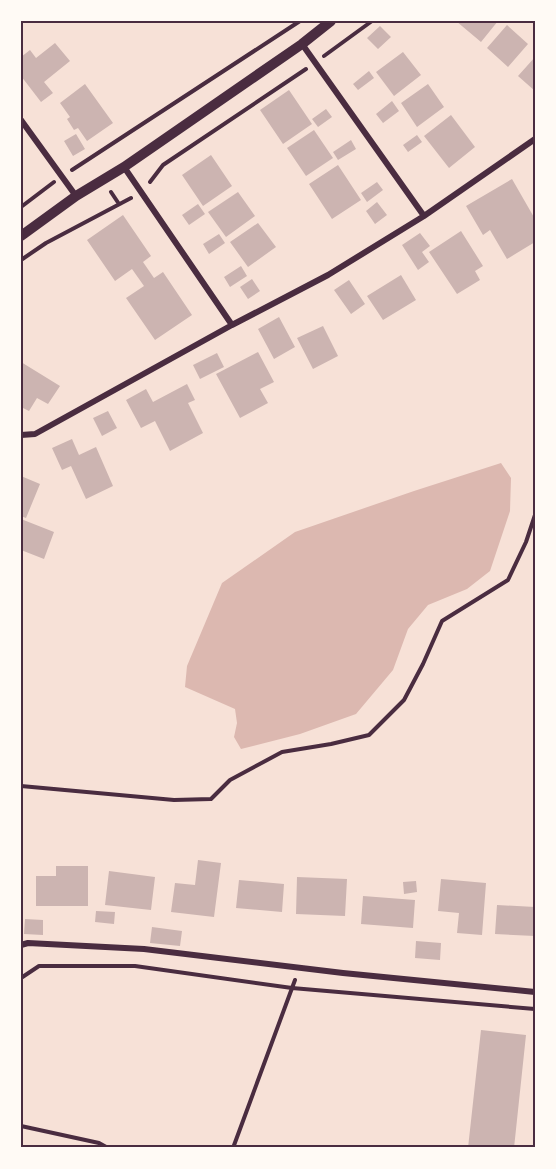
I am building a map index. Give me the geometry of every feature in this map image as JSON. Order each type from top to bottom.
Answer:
[{"type":"street","points":[[21,236],[76,195],[124,167],[302,44],[331,21]]},
{"type":"street","points":[[302,44],[424,216]]},
{"type":"street","points":[[21,120],[76,195]]},
{"type":"street","points":[[21,435],[35,434],[232,325],[328,275],[424,216],[535,139]]},
{"type":"street","points":[[124,167],[232,325]]},
{"type":"street","points":[[21,945],[28,943],[144,949],[300,968],[535,992]]},
{"type":"path","points":[[21,207],[63,176],[300,21]]},
{"type":"path","points":[[21,260],[46,243],[142,192],[163,165],[315,63],[372,21]]},
{"type":"path","points":[[21,786],[174,800],[211,799],[230,780],[282,752],[369,735],[404,700],[442,621],[508,580],[526,542],[535,515]]},
{"type":"path","points":[[21,978],[39,966],[135,966],[292,988],[535,1009]]},
{"type":"path","points":[[233,1148],[300,968]]},
{"type":"path","points":[[21,1126],[99,1143],[108,1148]]},
{"type":"shaded area","points":[[501,463],[511,478],[510,511],[490,571],[467,589],[428,605],[408,629],[393,670],[356,714],[300,734],[241,749],[234,737],[237,723],[235,709],[185,687],[187,666],[222,583],[295,532]]},
{"type":"building","points":[[456,21],[498,21],[481,42]]},
{"type":"building","points":[[507,25],[528,44],[508,67],[487,48]]},
{"type":"building","points":[[380,26],[391,37],[378,49],[367,38]]},
{"type":"building","points":[[55,43],[70,61],[44,82],[53,93],[41,102],[21,76],[21,57],[30,50],[36,58]]},
{"type":"building","points":[[403,52],[421,75],[394,96],[376,72]]},
{"type":"building","points":[[535,57],[535,91],[518,76]]},
{"type":"building","points":[[369,71],[374,78],[358,90],[353,84]]},
{"type":"building","points":[[85,84],[113,123],[87,141],[78,128],[74,130],[67,119],[70,117],[60,103]]},
{"type":"building","points":[[428,84],[444,107],[417,127],[401,103]]},
{"type":"building","points":[[289,90],[312,124],[283,144],[260,110]]},
{"type":"building","points":[[392,101],[399,111],[383,123],[376,114]]},
{"type":"building","points":[[326,109],[332,117],[318,127],[312,119]]},
{"type":"building","points":[[451,115],[475,147],[449,168],[424,136]]},
{"type":"building","points":[[314,130],[333,158],[306,176],[287,148]]},
{"type":"building","points":[[76,134],[85,149],[73,156],[64,141]]},
{"type":"building","points":[[417,135],[422,142],[408,152],[403,145]]},
{"type":"building","points":[[351,140],[356,149],[338,160],[333,152]]},
{"type":"building","points":[[211,155],[232,186],[203,206],[182,175]]},
{"type":"building","points":[[338,165],[361,200],[332,219],[309,184]]},
{"type":"building","points":[[512,179],[535,219],[535,242],[507,259],[490,230],[483,235],[466,206]]},
{"type":"building","points":[[377,182],[383,190],[367,202],[361,193]]},
{"type":"building","points":[[238,192],[255,216],[226,237],[208,212]]},
{"type":"building","points":[[377,202],[387,215],[375,224],[366,211]]},
{"type":"building","points":[[198,204],[205,214],[189,225],[182,215]]},
{"type":"building","points":[[123,215],[151,256],[143,262],[154,278],[163,272],[192,315],[155,340],[126,298],[144,286],[132,269],[115,281],[87,240]]},
{"type":"building","points":[[258,223],[276,247],[248,267],[230,242]]},
{"type":"building","points":[[461,231],[483,266],[475,271],[480,280],[457,294],[429,252]]},
{"type":"building","points":[[420,233],[430,246],[422,252],[429,262],[418,270],[402,245]]},
{"type":"building","points":[[219,234],[225,243],[209,254],[203,244]]},
{"type":"building","points":[[241,266],[247,276],[230,287],[224,277]]},
{"type":"building","points":[[401,275],[416,300],[383,320],[367,296]]},
{"type":"building","points":[[252,279],[260,291],[248,299],[240,287]]},
{"type":"building","points":[[349,280],[365,304],[351,314],[334,290]]},
{"type":"building","points":[[279,317],[295,347],[274,359],[258,329]]},
{"type":"building","points":[[323,326],[338,356],[313,369],[297,338]]},
{"type":"building","points":[[258,352],[274,382],[260,389],[268,403],[240,418],[216,374]]},
{"type":"building","points":[[217,353],[224,367],[200,379],[193,365]]},
{"type":"building","points":[[21,362],[60,386],[48,404],[37,398],[29,411],[21,407]]},
{"type":"building","points":[[187,384],[195,400],[188,403],[203,433],[170,451],[155,421],[141,428],[126,400],[146,389],[153,402]]},
{"type":"building","points":[[108,411],[117,428],[102,436],[93,418]]},
{"type":"building","points":[[72,439],[79,455],[96,447],[113,486],[86,499],[71,466],[62,470],[52,448]]},
{"type":"building","points":[[21,476],[40,484],[26,518],[21,516]]},
{"type":"building","points":[[21,519],[54,532],[44,559],[21,550]]},
{"type":"building","points":[[198,860],[221,863],[214,917],[171,912],[175,883],[195,885]]},
{"type":"building","points":[[56,866],[88,866],[88,906],[36,906],[36,876],[56,876]]},
{"type":"building","points":[[109,871],[155,877],[151,910],[105,905]]},
{"type":"building","points":[[297,877],[347,879],[345,916],[296,914]]},
{"type":"building","points":[[441,879],[486,883],[482,935],[457,933],[459,913],[438,911]]},
{"type":"building","points":[[239,880],[284,884],[282,912],[236,908]]},
{"type":"building","points":[[416,881],[417,892],[404,894],[403,882]]},
{"type":"building","points":[[363,896],[415,900],[413,928],[361,924]]},
{"type":"building","points":[[497,905],[535,907],[535,936],[495,934]]},
{"type":"building","points":[[96,911],[115,912],[114,924],[95,922]]},
{"type":"building","points":[[25,919],[43,920],[43,935],[24,934]]},
{"type":"building","points":[[152,927],[182,931],[180,946],[150,943]]},
{"type":"building","points":[[416,941],[441,943],[440,960],[415,958]]},
{"type":"building","points":[[481,1030],[526,1035],[514,1148],[468,1148]]}]
